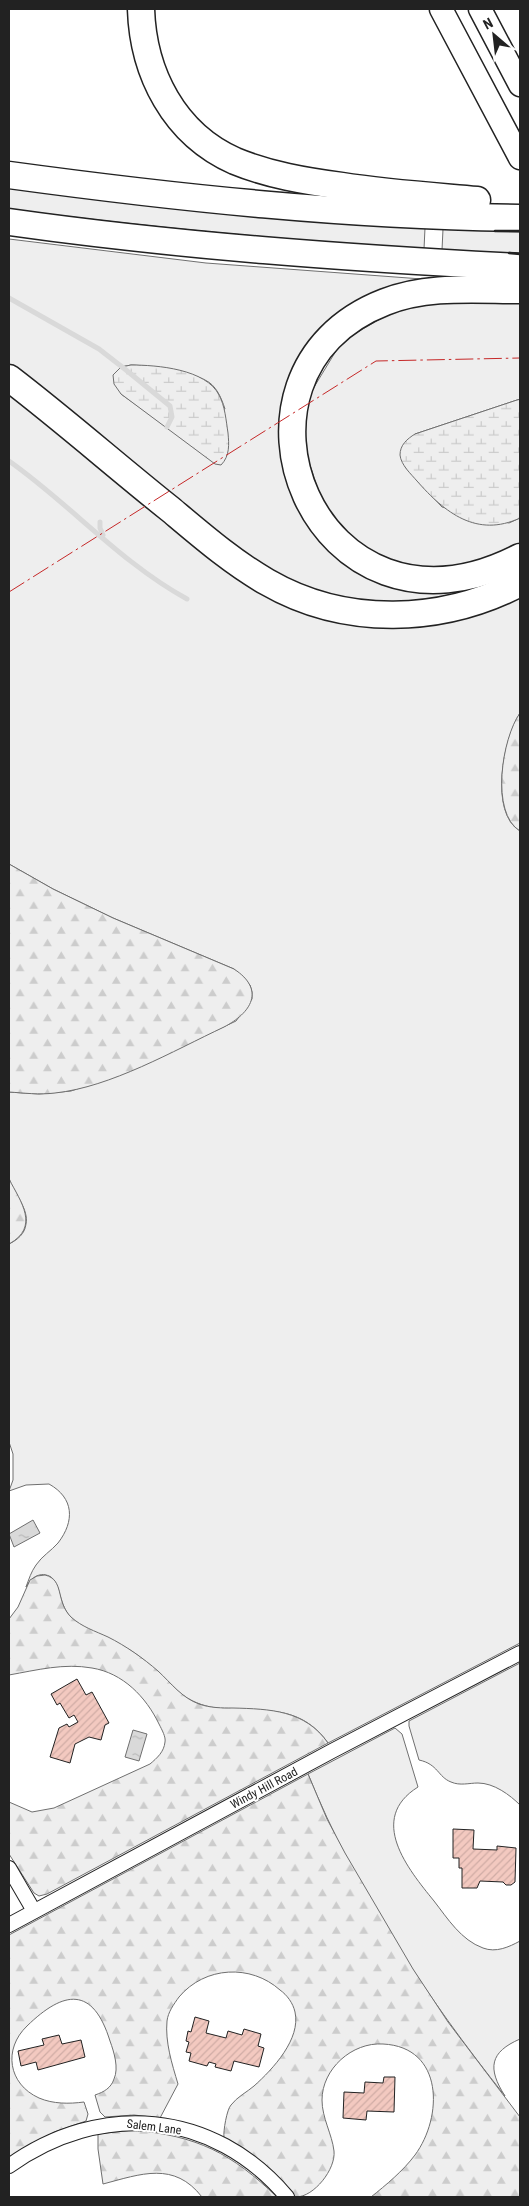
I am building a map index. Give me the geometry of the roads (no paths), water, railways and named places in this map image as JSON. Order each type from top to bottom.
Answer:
[{"type":"highway","points":[[141,9],[146,55],[165,99],[185,126],[226,157],[259,170],[305,181],[509,210]]},
{"type":"highway","points":[[9,175],[190,198],[295,207],[509,210]]},
{"type":"highway","points":[[9,222],[124,237],[281,253],[520,267]]},
{"type":"highway","points":[[520,290],[462,290],[414,294],[384,302],[355,317],[334,334],[313,361],[300,388],[292,432],[296,470],[301,487],[312,509],[336,539],[369,564],[401,576],[422,580],[449,580],[481,574],[520,557]]},
{"type":"highway","points":[[9,378],[233,560],[268,583],[294,595],[352,612],[405,614],[465,605],[495,595],[520,583]]},
{"type":"main road","points":[[441,9],[520,158]]},
{"type":"main road","points":[[480,9],[520,85]]},
{"type":"street","name":"Windy Hill Road","points":[[9,1925],[520,1653]]},
{"type":"street","points":[[9,1868],[34,1911]]},
{"type":"street","name":"Salem Lane","points":[[9,2166],[42,2146],[79,2131],[115,2123],[142,2123],[192,2132],[224,2146],[263,2173],[286,2197]]},
{"type":"water","points":[[33,1520],[40,1533],[14,1547],[9,1534]]},
{"type":"water","points":[[133,1730],[147,1734],[139,1761],[125,1757]]},
{"type":"waterway","points":[[9,298],[99,349],[126,370],[170,406],[172,417],[167,427]]},
{"type":"waterway","points":[[9,461],[118,551],[187,599]]},
{"type":"waterway","points":[[100,522],[103,535]]}]
